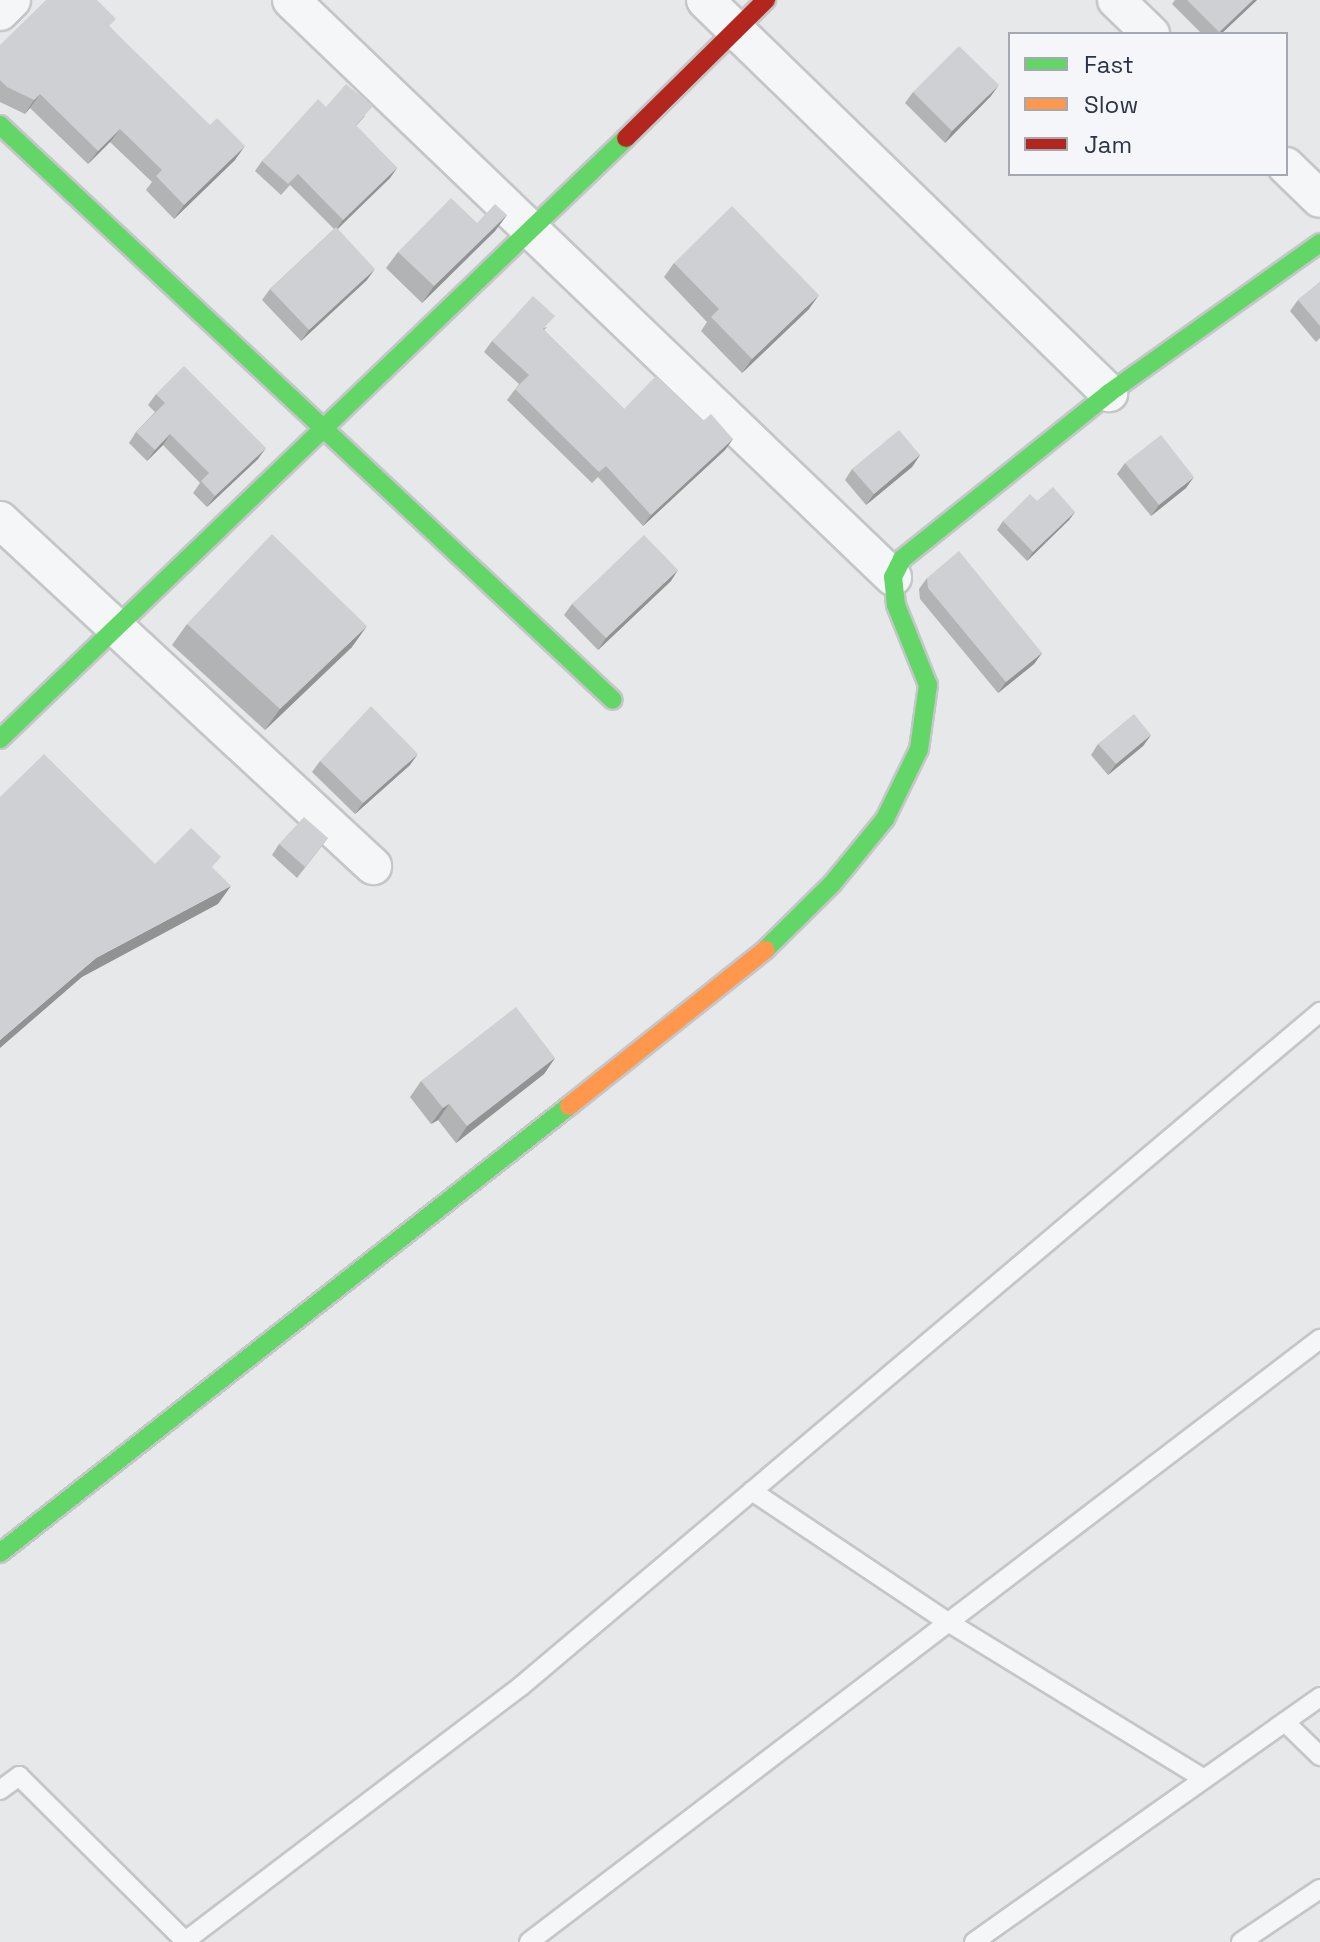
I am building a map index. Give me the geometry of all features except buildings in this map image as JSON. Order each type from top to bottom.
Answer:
[{"type":"street","points":[[0,12],[12,0]]},
{"type":"street","points":[[291,0],[893,577]]},
{"type":"street","points":[[705,0],[1109,393]]},
{"type":"street","points":[[0,739],[325,430],[766,0]]},
{"type":"street","points":[[1116,0],[1149,32]]},
{"type":"street","points":[[0,125],[613,700]]},
{"type":"street","points":[[1288,168],[1320,199]]},
{"type":"street","points":[[0,1553],[752,963],[832,884],[885,819],[919,749],[928,685],[896,605],[893,577],[902,559],[1109,393],[1320,243]]},
{"type":"street","points":[[0,520],[373,866]]},
{"type":"lane","points":[[0,1790],[19,1776],[184,1942],[520,1687],[1320,1012]]},
{"type":"lane","points":[[529,1942],[1320,1339]]},
{"type":"lane","points":[[752,1491],[948,1622],[1204,1779]]},
{"type":"lane","points":[[974,1942],[1320,1697]]},
{"type":"lane","points":[[1285,1722],[1320,1756]]},
{"type":"lane","points":[[1241,1942],[1320,1889]]},
{"type":"traffic: fast","points":[[0,125],[613,700]]},
{"type":"traffic: fast","points":[[0,739],[626,138]]},
{"type":"traffic: fast","points":[[765,950],[832,884],[885,819],[919,749],[928,685],[896,605],[893,577],[902,559],[1109,393],[1320,243]]},
{"type":"traffic: fast","points":[[0,1553],[569,1106]]},
{"type":"traffic: slow","points":[[569,1106],[765,950]]},
{"type":"traffic: jam","points":[[626,138],[766,0]]}]
